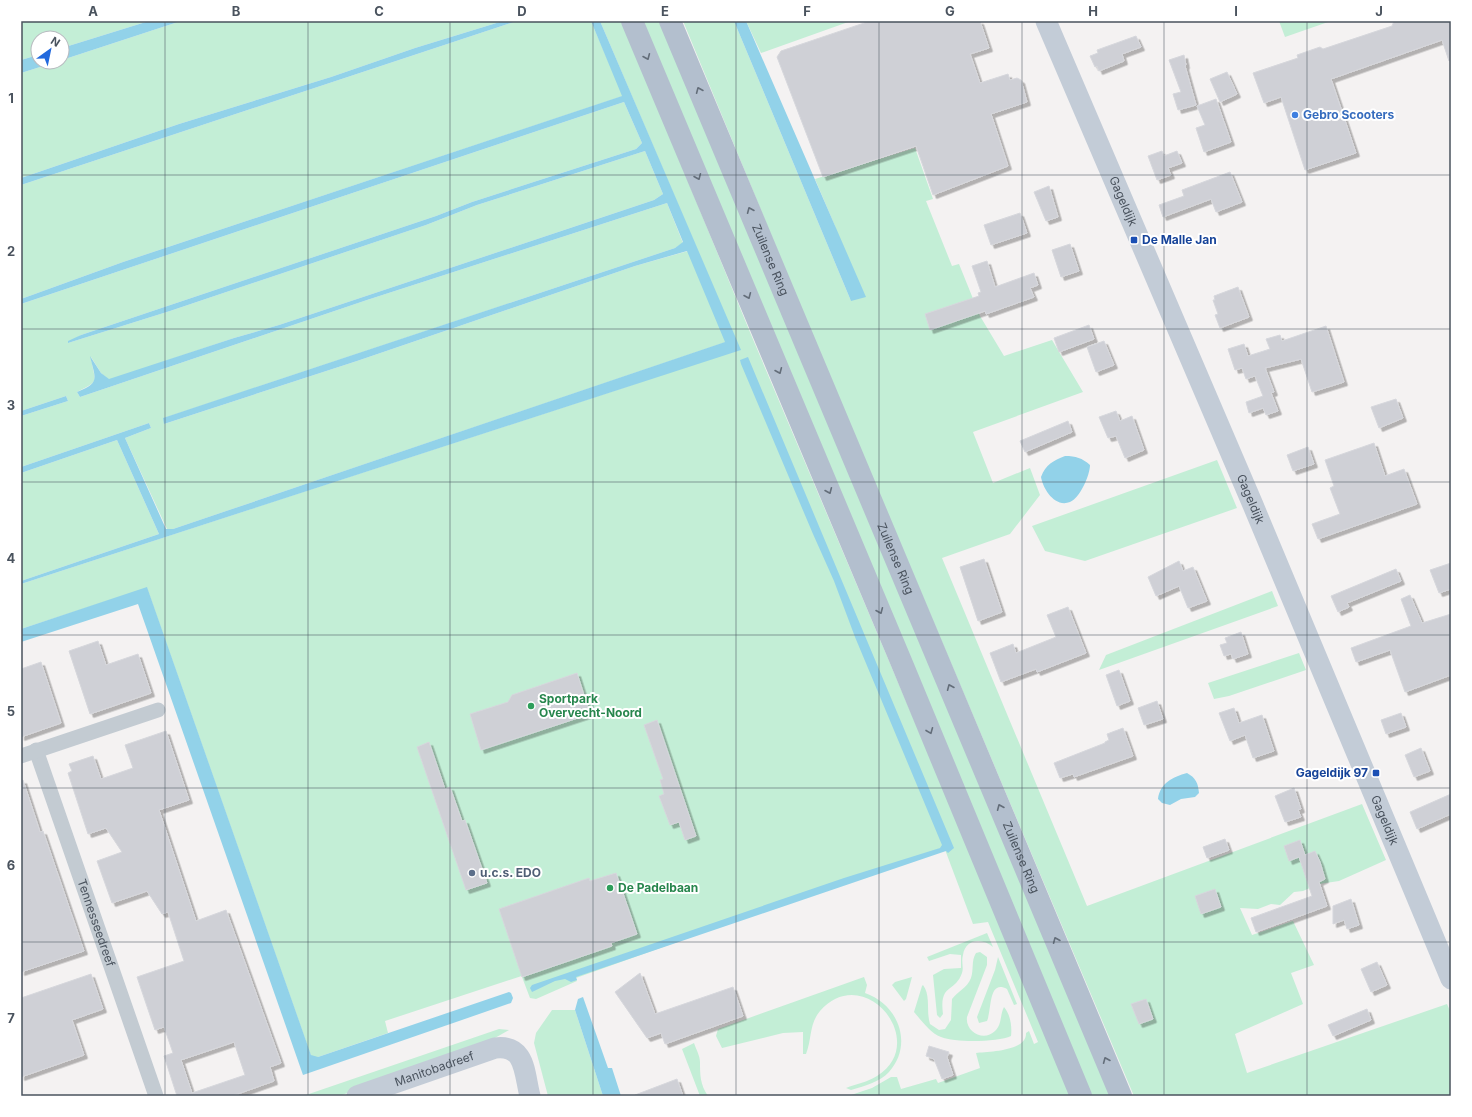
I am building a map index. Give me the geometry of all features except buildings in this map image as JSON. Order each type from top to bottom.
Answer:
[{"type":"main road","points":[[632,21],[903,666],[1081,1096]]},
{"type":"main road","name":"Zuilense Ring","points":[[670,21],[1121,1096]]},
{"type":"street","name":"Gageldijk","points":[[1046,21],[1253,504],[1451,979]]},
{"type":"street","points":[[21,756],[158,710]]},
{"type":"street","name":"Tennesseedreef","points":[[36,750],[156,1096]]},
{"type":"street","name":"Manitobadreef","points":[[357,1096],[495,1048],[505,1047],[513,1049],[518,1054],[530,1096]]},
{"type":"green space","points":[[21,21],[149,21],[70,46],[70,30],[30,30],[30,57],[21,60]]},
{"type":"green space","points":[[181,21],[503,21],[415,48],[331,77],[179,124],[21,178],[21,73],[31,70],[70,70],[70,57]]},
{"type":"green space","points":[[517,21],[591,21],[623,96],[123,262],[21,299],[21,185]]},
{"type":"green space","name":"Sportpark Overvecht-Noord","points":[[600,21],[622,21],[752,337],[1073,1096],[848,1096],[872,1088],[891,1077],[897,1077],[901,1089],[936,1079],[938,1083],[980,1068],[976,1053],[998,1051],[1014,1047],[1025,1039],[1026,1033],[1029,1031],[1034,1044],[1038,1042],[988,922],[973,924],[944,847],[576,978],[577,981],[536,999],[530,998],[522,977],[561,963],[385,1021],[388,1033],[318,1057],[312,1057],[147,588],[21,629],[21,584],[629,386],[683,367],[740,350]]},
{"type":"green space","points":[[637,21],[661,21],[1111,1096],[1089,1096]]},
{"type":"green space","points":[[683,21],[734,21],[851,301],[835,226],[815,179],[915,148],[933,199],[926,201],[952,266],[959,264],[980,316],[1004,356],[1052,340],[1083,392],[973,432],[993,483],[1030,468],[1040,495],[1010,534],[942,558],[1087,906],[1362,804],[1386,860],[1339,881],[1319,884],[1303,891],[1294,892],[1280,905],[1271,904],[1258,909],[1240,908],[1252,935],[1293,921],[1314,965],[1291,973],[1303,1004],[1235,1034],[1247,1073],[1447,1004],[1451,1013],[1451,1096],[1134,1096],[819,351]]},
{"type":"green space","points":[[746,21],[851,21],[761,53]]},
{"type":"green space","points":[[1279,21],[1331,21],[1285,37]]},
{"type":"green space","points":[[624,102],[642,143],[636,149],[472,202],[436,216],[81,335],[68,343],[170,311],[426,225],[477,205],[645,151],[663,194],[654,200],[109,380],[101,373],[91,357],[94,376],[93,382],[77,392],[80,397],[367,300],[667,203],[683,243],[675,248],[164,418],[164,424],[357,361],[635,266],[688,251],[726,342],[173,529],[167,529],[125,438],[151,428],[149,423],[21,467],[21,416],[68,401],[66,396],[21,411],[21,304]]},
{"type":"green space","points":[[117,440],[159,534],[21,581],[21,473]]},
{"type":"green space","points":[[1217,460],[1237,508],[1085,561],[1045,551],[1032,526]]},
{"type":"green space","points":[[1272,591],[1278,606],[1099,670],[1106,655]]},
{"type":"green space","points":[[1299,653],[1306,670],[1229,696],[1214,699],[1208,683]]},
{"type":"green space","points":[[987,933],[993,947],[984,942],[975,941],[970,943],[964,950],[962,958],[962,973],[956,983],[948,989],[943,997],[943,1014],[940,1018],[937,1015],[933,975],[944,969],[961,968],[961,955],[950,954],[929,961],[927,957]]},
{"type":"green space","points":[[980,952],[987,957],[987,965],[967,1017],[967,1022],[972,1031],[976,1034],[986,1036],[991,1034],[999,1026],[1004,1007],[1010,1018],[1011,1036],[997,1040],[966,1041],[948,1039],[933,1033],[914,1012],[922,986],[923,985],[927,994],[930,1024],[939,1030],[945,1029],[951,1020],[952,999],[965,987],[971,978],[974,956],[976,953]]},
{"type":"green space","points":[[998,957],[1017,1004],[1014,1005],[1007,989],[1001,987],[997,988],[992,997],[987,1021],[979,1023],[977,1017],[995,970]]},
{"type":"green space","points":[[864,977],[867,985],[865,993],[877,998],[894,1015],[899,1026],[901,1038],[900,1049],[896,1061],[889,1072],[872,1083],[851,1090],[846,1088],[877,1076],[892,1061],[897,1044],[894,1027],[885,1012],[872,1001],[855,995],[837,998],[820,1011],[812,1026],[806,1054],[803,1054],[803,1032],[783,1033],[722,1048],[716,1036],[718,1029]]},
{"type":"green space","points":[[912,977],[906,999],[904,1001],[892,985],[895,982]]},
{"type":"green space","points":[[552,1010],[575,1010],[603,1096],[548,1096],[534,1043],[536,1033]]},
{"type":"green space","points":[[499,1029],[509,1030],[479,1047],[339,1096],[303,1096]]},
{"type":"green space","points":[[694,1043],[700,1060],[700,1075],[702,1084],[708,1096],[700,1096],[682,1049]]},
{"type":"water","points":[[149,21],[181,21],[70,57],[70,46]]},
{"type":"water","points":[[503,21],[517,21],[21,185],[21,178],[179,124],[331,77],[415,48]]},
{"type":"water","points":[[591,21],[600,21],[741,350],[21,584],[21,581],[159,534],[117,440],[21,473],[21,467],[149,423],[151,428],[125,438],[166,529],[173,529],[725,342],[687,251],[635,266],[357,361],[164,424],[163,418],[675,248],[683,242],[667,203],[367,300],[80,397],[77,392],[90,386],[93,382],[94,375],[90,356],[101,373],[109,379],[234,338],[279,325],[654,200],[663,194],[645,151],[477,205],[426,225],[170,311],[68,343],[68,341],[81,335],[436,216],[472,202],[636,149],[642,143],[624,102],[21,304],[21,299],[123,262],[622,96]]},
{"type":"water","points":[[734,21],[746,21],[866,297],[851,301]]},
{"type":"water","points":[[30,57],[31,70],[21,73],[21,60]]},
{"type":"water","points":[[748,357],[954,848],[948,853],[946,851],[576,977],[577,980],[571,982],[565,979],[555,981],[532,992],[530,988],[532,985],[844,878],[940,848],[942,845],[855,637],[834,581],[741,364],[740,360]]},
{"type":"water","points":[[66,396],[68,401],[21,416],[21,411]]},
{"type":"water","points":[[1065,456],[1079,458],[1090,465],[1090,469],[1081,491],[1074,500],[1065,503],[1055,500],[1047,492],[1041,477],[1045,469],[1050,464]]},
{"type":"water","points":[[147,587],[311,1055],[318,1057],[509,992],[513,998],[511,1003],[303,1075],[138,604],[21,642],[21,629]]},
{"type":"water","points":[[1187,773],[1196,781],[1199,793],[1195,797],[1181,799],[1170,805],[1162,803],[1158,799],[1159,793],[1164,785],[1177,776]]},
{"type":"water","points":[[583,997],[608,1068],[612,1068],[621,1096],[603,1096],[575,1010],[578,999]]},
{"type":"place","name":"Gebro Scooters","points":[[1295,115]]},
{"type":"place","name":"De Malle Jan","points":[[1134,240]]},
{"type":"place","name":"Sportpark Overvecht-Noord","points":[[531,706]]},
{"type":"place","name":"Gageldijk 97","points":[[1376,773]]},
{"type":"place","name":"u.c.s. EDO","points":[[472,873]]},
{"type":"place","name":"De Padelbaan","points":[[610,888]]}]
